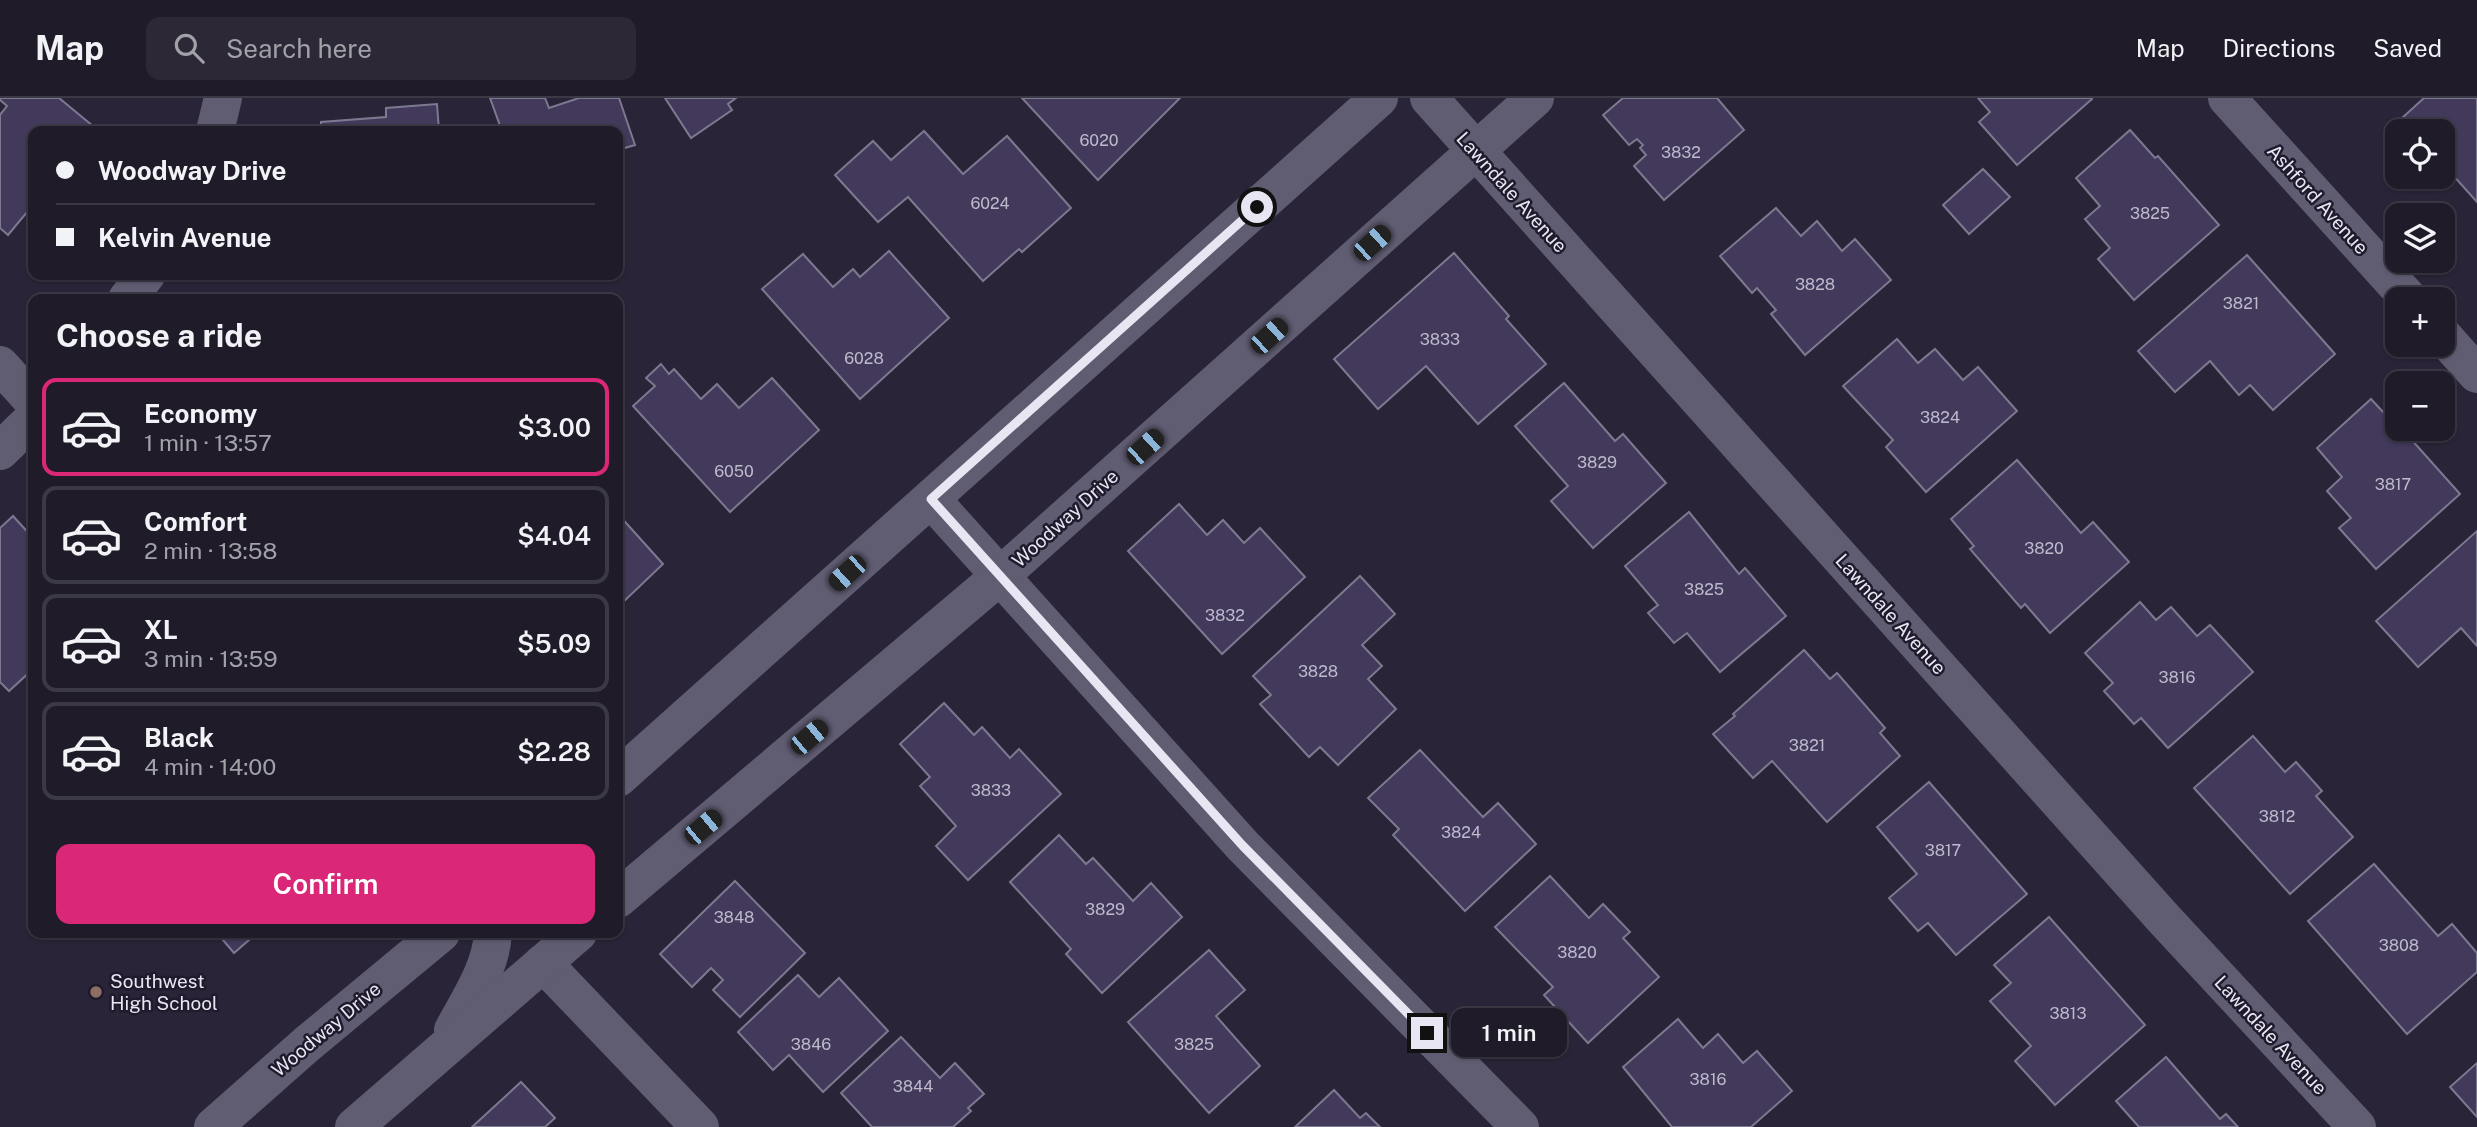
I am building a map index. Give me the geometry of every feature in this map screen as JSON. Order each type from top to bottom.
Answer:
[{"type":"street","points":[[216,126],[223,98]]},
{"type":"street","points":[[623,774],[1379,98]]},
{"type":"street","name":"Lawndale Avenue","points":[[1429,98],[2154,908],[2357,1127]]},
{"type":"street","name":"Woodway Drive","points":[[623,895],[1000,576],[1535,98]]},
{"type":"street","name":"Ashford Avenue","points":[[2227,98],[2398,287]]},
{"type":"street","points":[[131,294],[142,280]]},
{"type":"street","points":[[2455,349],[2477,374]]},
{"type":"street","points":[[0,365],[28,396]]},
{"type":"street","points":[[0,451],[28,424]]},
{"type":"street","points":[[931,499],[1243,846],[1520,1127]]},
{"type":"street","name":"Woodway Drive","points":[[213,1127],[307,1044],[435,938]]},
{"type":"street","points":[[442,1050],[478,982],[492,949],[493,938]]},
{"type":"street","points":[[354,1127],[442,1050],[536,948],[564,938]]},
{"type":"street","points":[[536,948],[700,1127]]},
{"type":"building","points":[[59,98],[93,126],[28,126],[28,211],[8,235],[0,228],[0,115],[7,106],[0,100]]},
{"type":"building","points":[[490,98],[545,98],[549,108],[579,98],[619,98],[635,145],[623,149],[623,126],[500,126]]},
{"type":"building","points":[[665,98],[736,98],[728,104],[732,110],[691,138]]},
{"type":"building","points":[[1022,98],[1180,98],[1098,180]]},
{"type":"building","points":[[1623,98],[1717,98],[1744,130],[1664,200],[1634,166],[1646,155],[1640,148],[1643,145],[1637,139],[1629,145],[1603,115]]},
{"type":"building","points":[[1978,98],[2092,99],[2017,165],[1979,122],[1990,112]]},
{"type":"building","points":[[2424,98],[2477,98],[2477,202],[2455,177],[2455,119],[2402,118]]},
{"type":"building","points":[[437,104],[439,126],[321,126],[321,122],[386,117],[386,108]]},
{"type":"building","points":[[2130,130],[2155,158],[2158,156],[2219,225],[2134,300],[2098,259],[2110,248],[2085,219],[2100,206],[2076,178]]},
{"type":"building","points":[[924,131],[963,174],[1007,136],[1071,208],[1022,252],[1019,249],[983,281],[908,197],[878,222],[835,175],[873,141],[891,160]]},
{"type":"building","points":[[1983,169],[2010,197],[1969,234],[1943,205]]},
{"type":"building","points":[[1776,208],[1801,236],[1817,221],[1842,251],[1855,239],[1891,280],[1805,355],[1771,314],[1776,310],[1757,288],[1752,293],[1720,256]]},
{"type":"building","points":[[889,251],[949,318],[860,399],[762,289],[803,254],[833,287],[853,269],[860,277]]},
{"type":"building","points":[[1454,253],[1509,316],[1506,319],[1546,364],[1478,424],[1426,366],[1378,409],[1334,359]]},
{"type":"building","points":[[2247,255],[2335,354],[2273,410],[2250,385],[2239,395],[2210,361],[2175,392],[2138,351]]},
{"type":"building","points":[[1897,339],[1918,363],[1935,349],[1963,380],[1978,367],[2017,411],[1926,492],[1886,447],[1893,440],[1843,386]]},
{"type":"building","points":[[661,364],[669,374],[674,369],[701,399],[717,384],[739,408],[772,378],[819,430],[730,512],[633,406],[655,386],[646,378]]},
{"type":"building","points":[[1564,383],[1615,441],[1623,434],[1666,483],[1593,548],[1551,501],[1568,486],[1515,426]]},
{"type":"building","points":[[2371,399],[2385,414],[2385,441],[2413,441],[2460,494],[2376,569],[2339,528],[2351,518],[2327,491],[2342,477],[2317,448]]},
{"type":"building","points":[[2017,460],[2081,533],[2093,522],[2129,562],[2050,633],[2025,604],[2021,608],[1970,549],[1974,546],[1951,519]]},
{"type":"building","points":[[1179,504],[1207,535],[1223,520],[1244,543],[1260,528],[1305,577],[1222,654],[1128,551]]},
{"type":"building","points":[[1689,512],[1739,574],[1745,568],[1786,616],[1720,672],[1687,633],[1674,643],[1648,613],[1658,605],[1625,566]]},
{"type":"building","points":[[13,516],[28,532],[28,674],[9,691],[0,682],[0,528]]},
{"type":"building","points":[[623,520],[663,564],[623,602]]},
{"type":"building","points":[[2477,531],[2477,646],[2461,628],[2418,667],[2376,621]]},
{"type":"building","points":[[1360,576],[1395,614],[1362,645],[1382,666],[1368,679],[1396,709],[1338,765],[1320,747],[1309,757],[1260,704],[1271,695],[1253,676]]},
{"type":"building","points":[[2140,602],[2156,620],[2171,607],[2197,636],[2210,625],[2253,672],[2168,748],[2141,718],[2134,724],[2104,691],[2113,683],[2085,653]]},
{"type":"building","points":[[1804,650],[1830,679],[1837,673],[1885,728],[1880,733],[1900,756],[1827,822],[1772,761],[1753,778],[1713,734]]},
{"type":"building","points":[[944,703],[974,735],[982,727],[1010,758],[1019,749],[1061,794],[968,880],[936,846],[956,826],[920,786],[930,777],[900,744]]},
{"type":"building","points":[[2253,736],[2285,772],[2296,762],[2322,791],[2316,796],[2353,837],[2290,894],[2194,788]]},
{"type":"building","points":[[1420,750],[1483,817],[1498,803],[1536,844],[1465,911],[1393,835],[1399,829],[1368,798]]},
{"type":"building","points":[[1929,782],[2027,894],[1956,955],[1928,923],[1918,931],[1889,898],[1917,874],[1877,827]]},
{"type":"building","points":[[1059,835],[1086,864],[1093,858],[1133,901],[1151,883],[1182,917],[1102,993],[1066,954],[1071,949],[1010,882]]},
{"type":"building","points":[[2374,864],[2438,936],[2452,924],[2477,953],[2477,972],[2407,1034],[2308,921]]},
{"type":"building","points":[[1550,876],[1589,918],[1603,904],[1630,932],[1623,938],[1659,977],[1588,1043],[1544,995],[1553,987],[1495,927]]},
{"type":"building","points":[[735,881],[805,953],[740,1017],[713,990],[723,980],[711,968],[692,987],[660,954]]},
{"type":"building","points":[[2049,917],[2145,1025],[2055,1105],[2015,1061],[2031,1046],[1990,1001],[2011,983],[1994,965]]},
{"type":"building","points":[[221,938],[251,938],[234,953]]},
{"type":"building","points":[[1209,950],[1245,990],[1216,1016],[1260,1066],[1209,1113],[1128,1022]]},
{"type":"building","points":[[798,975],[819,997],[839,978],[888,1031],[823,1092],[789,1055],[773,1070],[738,1032]]},
{"type":"building","points":[[1678,1019],[1703,1048],[1718,1034],[1743,1063],[1757,1051],[1792,1091],[1751,1127],[1672,1127],[1623,1067]]},
{"type":"building","points":[[901,1037],[940,1078],[955,1063],[984,1094],[968,1108],[971,1111],[953,1127],[872,1127],[841,1093]]},
{"type":"building","points":[[2166,1057],[2220,1119],[2226,1114],[2238,1127],[2139,1127],[2116,1101]]},
{"type":"building","points":[[2477,1063],[2477,1117],[2450,1087]]},
{"type":"building","points":[[521,1082],[555,1118],[545,1127],[472,1127]]},
{"type":"building","points":[[1334,1090],[1360,1118],[1366,1113],[1380,1127],[1295,1127]]},
{"type":"place","name":"Southwest High School","points":[[96,992]]},
{"type":"route","points":[[1257,207],[931,499],[1243,846],[1427,1033]]}]
